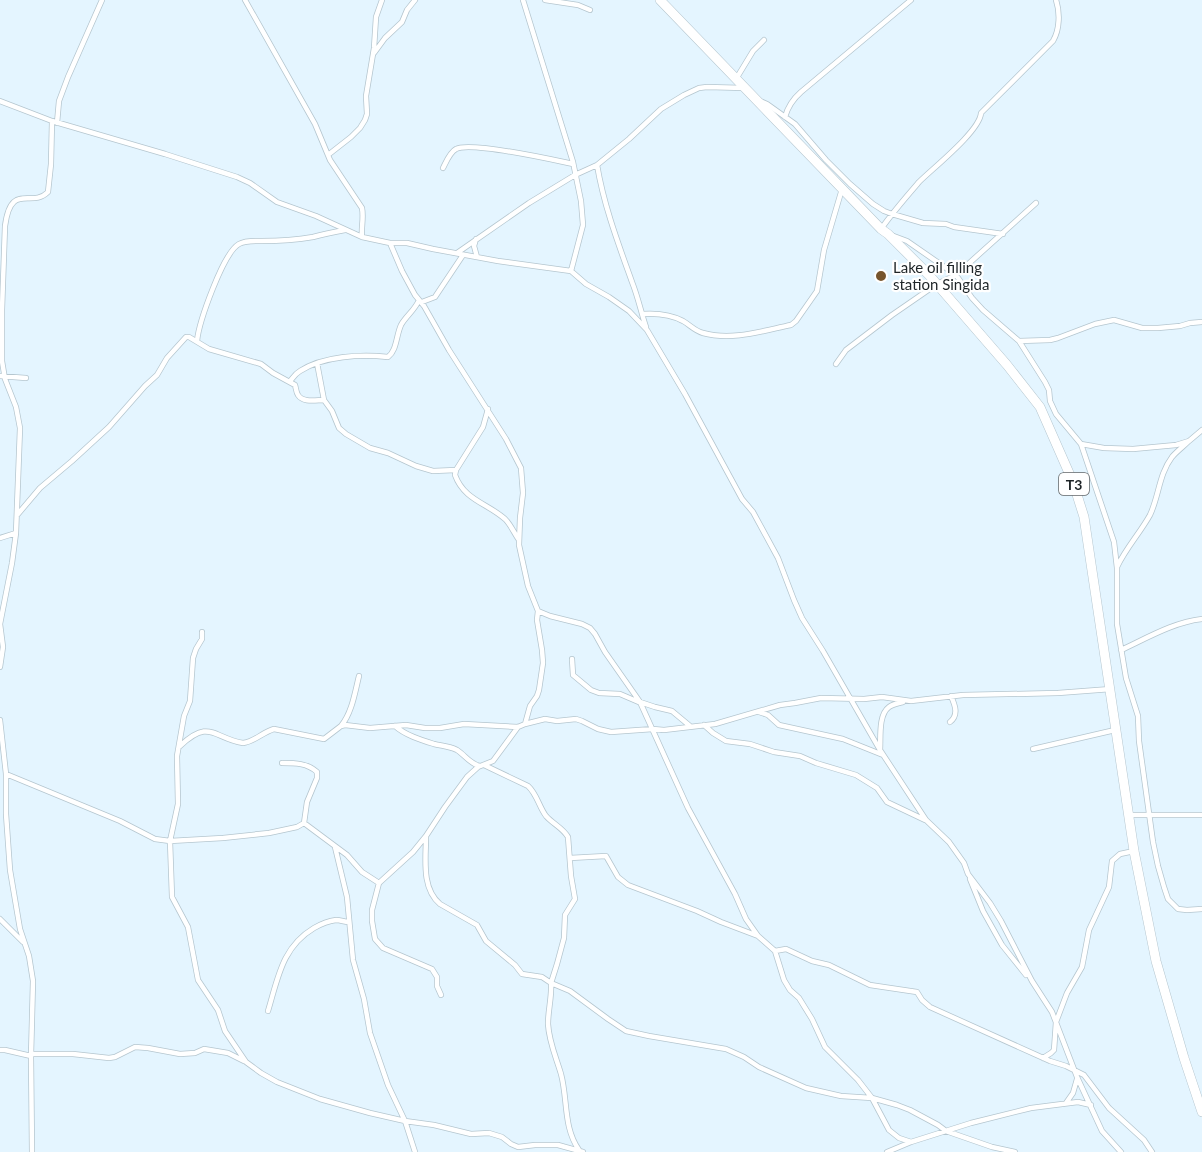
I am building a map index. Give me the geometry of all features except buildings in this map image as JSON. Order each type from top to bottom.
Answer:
[{"type":"highway","name":"T3","points":[[660,0],[937,284],[1040,407],[1066,464],[1084,517],[1128,815],[1156,961],[1202,1112]]},
{"type":"street","points":[[0,667],[3,648],[0,624],[12,563],[18,514],[20,428],[16,407],[3,377],[5,226],[7,214],[16,200],[44,196],[48,192],[54,122],[59,101],[102,0]]},
{"type":"street","points":[[245,0],[315,124],[328,155],[362,208],[364,214],[361,227],[362,237]]},
{"type":"street","points":[[328,155],[360,128],[365,120],[366,96],[375,41],[375,17],[382,0]]},
{"type":"street","points":[[372,55],[402,22],[407,10],[415,0]]},
{"type":"street","points":[[523,0],[573,164],[581,201],[583,225],[571,271]]},
{"type":"street","points":[[545,0],[578,5],[590,10]]},
{"type":"street","points":[[785,117],[793,99],[911,0]]},
{"type":"street","points":[[1056,0],[1059,12],[1058,30],[1053,41],[981,113],[981,117],[972,130],[921,180],[892,214],[884,232],[907,241],[956,275],[983,310],[1019,341],[1046,382],[1050,401],[1056,414],[1081,444],[1114,542],[1117,568],[1117,624],[1126,678],[1138,716],[1139,741],[1158,866],[1168,899],[1172,904],[1181,910],[1202,909]]},
{"type":"street","points":[[736,78],[753,51],[764,40]]},
{"type":"street","points":[[290,381],[298,372],[317,363],[351,356],[388,357],[394,353],[402,323],[420,301],[435,297],[460,254],[476,240],[506,218],[575,175],[597,165],[661,109],[684,95],[707,87],[744,88]]},
{"type":"street","points":[[755,99],[767,104],[795,124],[826,160],[873,204],[892,214],[923,223],[946,224],[1003,234]]},
{"type":"street","points":[[0,101],[54,122],[237,177],[250,183],[277,202],[316,216],[362,237],[390,243],[407,243],[498,261],[571,271],[586,284],[629,311],[647,330],[742,498],[753,512],[778,558],[802,618],[824,651],[881,753],[926,820],[948,842],[963,863],[978,900],[1002,945],[1045,1000],[1102,1131],[1121,1152]]},
{"type":"street","points":[[443,168],[456,148],[470,147],[530,155],[573,164]]},
{"type":"street","points":[[597,165],[612,227],[632,280],[647,330]]},
{"type":"street","points":[[642,314],[657,313],[669,316],[702,333],[721,336],[755,333],[791,325],[817,291],[824,250],[842,189]]},
{"type":"street","points":[[836,364],[846,350],[892,315],[937,284],[956,275],[1036,203]]},
{"type":"street","points":[[197,341],[208,301],[219,273],[237,244],[248,241],[293,240],[345,230]]},
{"type":"street","points":[[476,240],[474,246],[477,256]]},
{"type":"street","points":[[390,243],[402,271],[521,468],[523,493],[519,540],[528,586],[538,611],[537,620],[543,663],[539,690],[530,705],[525,724]]},
{"type":"street","points":[[1019,341],[1050,340],[1095,324],[1114,320],[1142,328],[1163,328],[1190,322],[1202,322]]},
{"type":"street","points":[[18,514],[40,488],[109,427],[157,375],[167,358],[184,338],[197,341],[219,353],[261,364],[295,385],[298,394],[303,399],[324,400]]},
{"type":"street","points":[[317,363],[324,400],[332,411],[339,428],[346,434],[361,444],[416,466],[433,471],[456,470]]},
{"type":"street","points":[[3,377],[26,378]]},
{"type":"street","points":[[488,410],[480,432],[456,470],[456,478],[468,496],[488,506],[502,517],[519,540]]},
{"type":"street","points":[[1117,568],[1155,504],[1168,464],[1173,456],[1202,430]]},
{"type":"street","points":[[1081,444],[1133,449],[1176,445],[1189,441]]},
{"type":"street","points":[[0,538],[16,533]]},
{"type":"street","points":[[538,611],[590,628],[640,702],[695,821],[746,919],[758,936],[775,951],[784,980],[812,1019],[825,1047],[872,1098],[889,1130],[899,1138],[911,1142]]},
{"type":"street","points":[[1121,650],[1164,630],[1192,620],[1202,619]]},
{"type":"street","points":[[202,632],[202,639],[193,658],[190,701],[184,716],[176,762],[178,804],[170,841],[172,897],[188,927],[198,980],[218,1010],[225,1031],[246,1062]]},
{"type":"street","points":[[572,659],[573,675],[591,690],[599,693],[620,694],[672,711],[692,727]]},
{"type":"street","points":[[180,746],[189,738],[205,731],[211,731],[240,743],[246,743],[274,729],[324,739],[341,726],[347,716],[359,676]]},
{"type":"street","points":[[881,753],[882,717],[890,706],[906,701],[951,696],[1111,689]]},
{"type":"street","points":[[950,722],[954,720],[956,714],[951,696]]},
{"type":"street","points":[[341,726],[370,728],[406,725],[440,728],[471,724],[518,727],[545,719],[557,721],[576,719],[611,732],[669,730],[715,724],[780,705],[821,698],[882,698],[906,701]]},
{"type":"street","points":[[758,712],[768,715],[779,725],[843,739],[881,753]]},
{"type":"street","points":[[0,720],[6,774],[10,870],[20,929],[32,967],[32,1152]]},
{"type":"street","points":[[704,725],[726,741],[750,744],[777,753],[800,756],[856,775],[877,788],[887,802],[926,820]]},
{"type":"street","points":[[395,726],[400,731],[421,740],[453,748],[475,765],[482,765],[521,782],[532,790],[546,816],[566,832],[570,847],[575,899],[565,915],[564,938],[551,982],[548,1021],[552,1049],[561,1074],[569,1126],[573,1139],[581,1151]]},
{"type":"street","points":[[441,995],[437,986],[437,977],[432,969],[383,948],[375,939],[372,910],[379,883],[413,852],[473,770],[494,759],[518,727]]},
{"type":"street","points":[[659,743],[669,730]]},
{"type":"street","points":[[1033,749],[1115,730]]},
{"type":"street","points":[[282,763],[299,763],[317,772],[317,778],[307,802],[304,823]]},
{"type":"street","points":[[6,774],[120,821],[155,838],[170,841],[269,833],[297,827],[304,823]]},
{"type":"street","points":[[1128,815],[1202,815]]},
{"type":"street","points":[[304,823],[347,855],[362,872],[379,883]]},
{"type":"street","points":[[426,836],[427,877],[435,900],[477,925],[486,941],[515,965],[522,974],[542,977],[570,991],[626,1031],[726,1049],[806,1088],[841,1096],[872,1098],[910,1110],[946,1131],[992,1147],[1015,1152]]},
{"type":"street","points":[[335,847],[346,892],[353,960],[364,999],[370,1033],[388,1085],[405,1121],[416,1152]]},
{"type":"street","points":[[1043,1058],[1054,1050],[1056,1022],[1067,993],[1082,967],[1089,930],[1109,887],[1112,861],[1120,854],[1134,850]]},
{"type":"street","points":[[570,858],[606,856],[618,877],[628,885],[758,936]]},
{"type":"street","points":[[968,874],[998,915],[1032,981]]},
{"type":"street","points":[[0,919],[25,944]]},
{"type":"street","points":[[268,1011],[284,961],[292,947],[304,935],[321,924],[336,920],[350,922]]},
{"type":"street","points":[[775,951],[786,949],[812,961],[829,965],[870,985],[916,992],[930,1007],[950,1018],[1077,1074],[1084,1075],[1109,1108],[1144,1140],[1152,1152]]},
{"type":"street","points":[[0,1050],[31,1055],[73,1054],[109,1058],[135,1047],[180,1054],[195,1053],[204,1049],[228,1053],[277,1082],[304,1093],[405,1121],[471,1134],[489,1133],[502,1137],[518,1147],[558,1144],[581,1151]]},
{"type":"street","points":[[1066,1103],[1073,1093],[1077,1074]]},
{"type":"street","points":[[887,1152],[946,1131],[1031,1108],[1078,1102],[1090,1105]]},
{"type":"street","points":[[901,1152],[904,1145]]},
{"type":"place","name":"Lake oil filling station Singida","points":[[881,276]]}]
